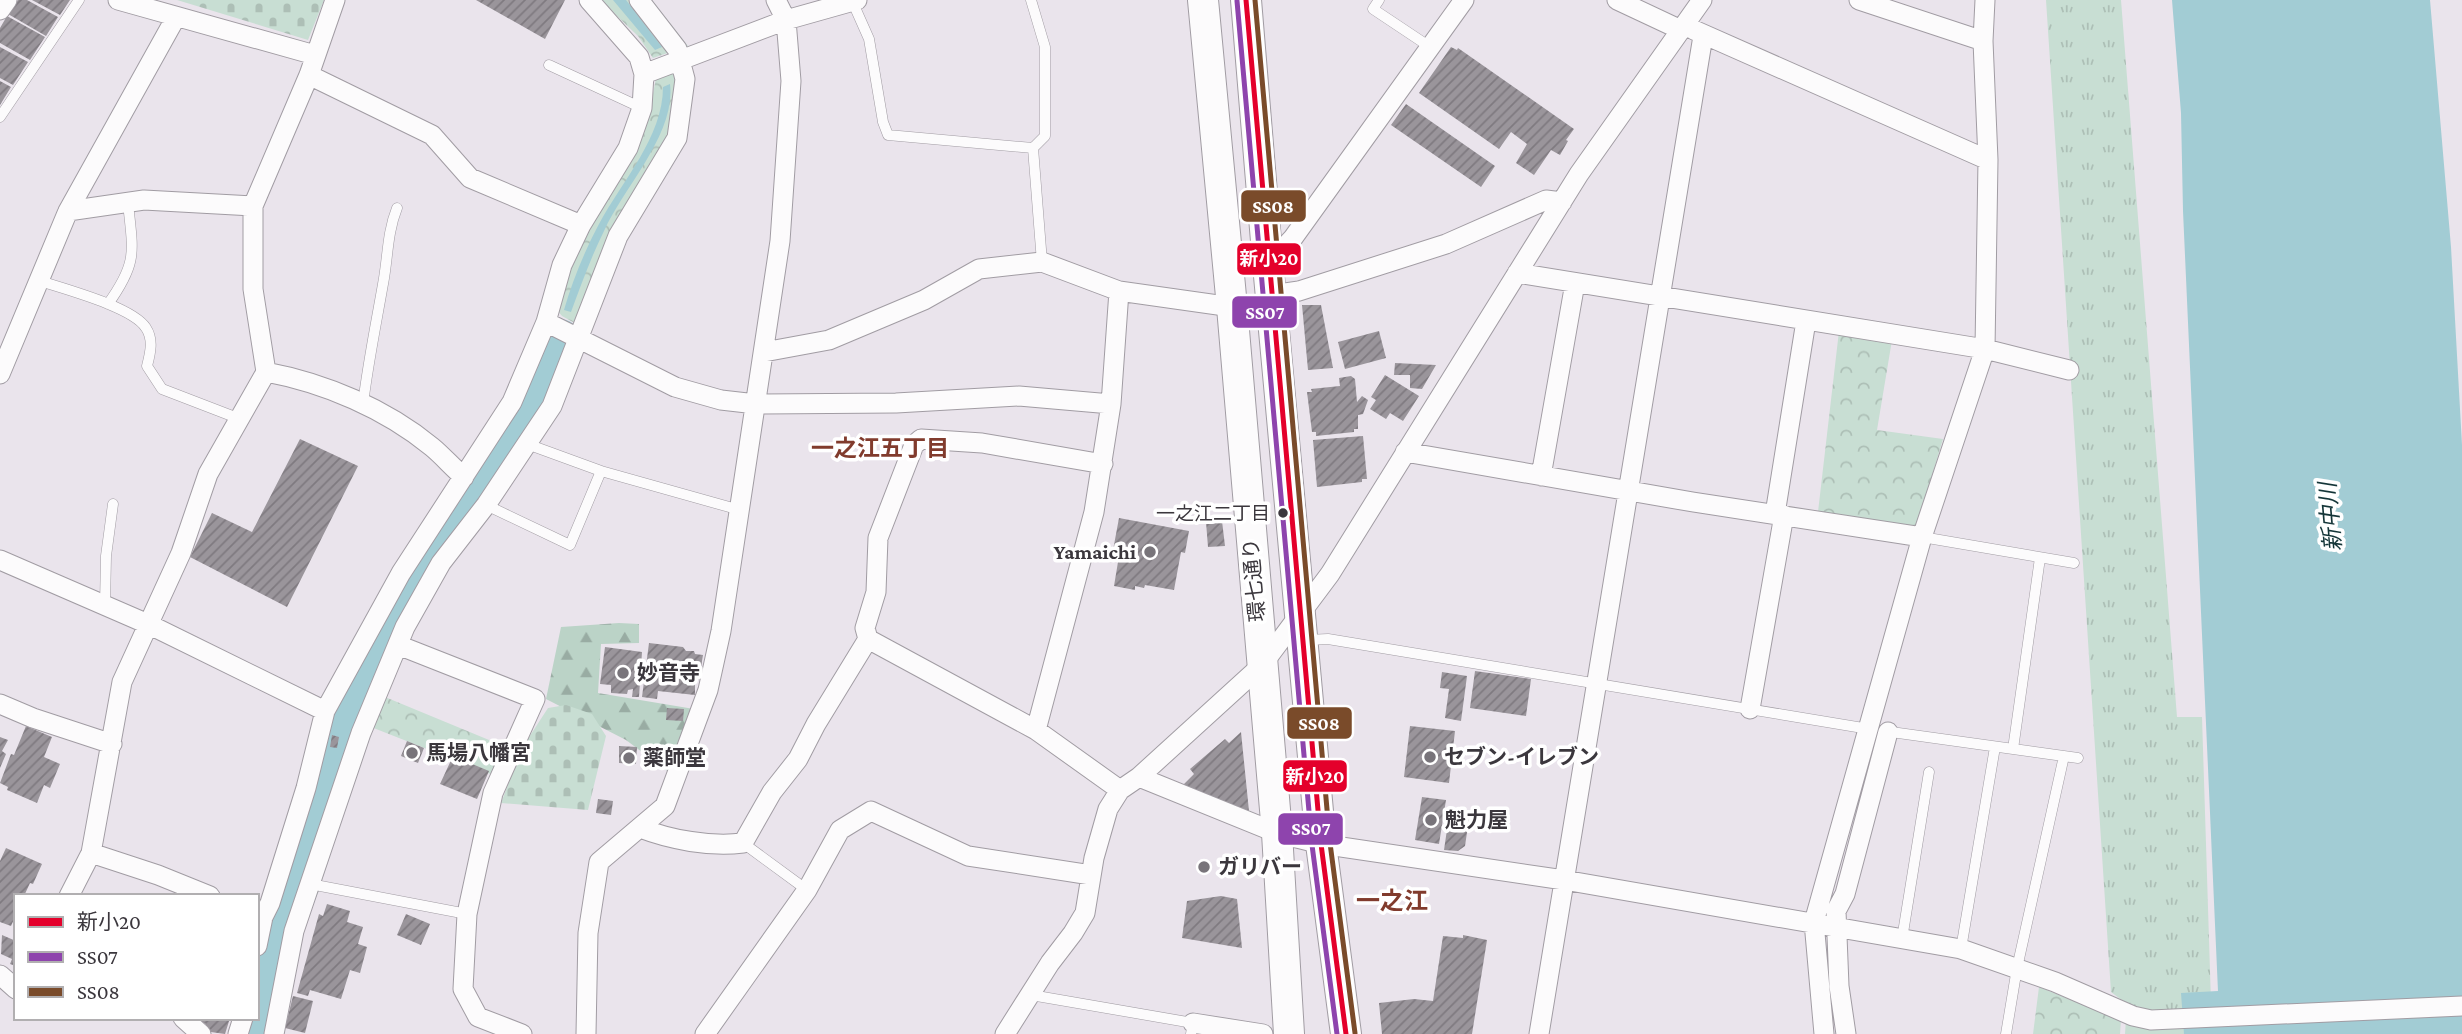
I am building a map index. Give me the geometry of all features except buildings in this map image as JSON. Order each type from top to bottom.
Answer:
[{"type":"main road","name":"環七通り","points":[[1203,0],[1277,833],[1289,1034]]},
{"type":"main road","name":"環七通り","points":[[1246,0],[1321,844],[1346,1034]]},
{"type":"street","points":[[0,10],[7,0]]},
{"type":"street","points":[[118,0],[315,55]]},
{"type":"street","points":[[70,894],[91,853],[122,682],[181,553],[208,474],[266,372],[253,289],[253,206],[309,75],[335,0]]},
{"type":"street","points":[[589,0],[639,57],[667,62],[786,20],[855,1]]},
{"type":"street","points":[[259,944],[310,884],[361,733],[405,627],[441,563],[486,505],[552,406],[618,236],[677,138],[685,79],[667,62],[639,0]]},
{"type":"street","points":[[586,1034],[588,933],[599,862],[665,806],[709,690],[721,631],[780,241],[791,81],[786,20],[776,0]]},
{"type":"street","points":[[1268,265],[1293,238],[1464,0]]},
{"type":"street","points":[[1617,0],[1988,160]]},
{"type":"street","points":[[1005,1034],[1050,963],[1073,933],[1084,912],[1094,858],[1108,809],[1120,790],[1139,777],[1302,628],[1330,574],[1562,202],[1702,0]]},
{"type":"street","points":[[1859,0],[1983,41]]},
{"type":"street","points":[[1824,1034],[1814,922],[1923,537],[1985,349],[1988,160],[1984,0]]},
{"type":"street","points":[[0,374],[68,211],[176,17]]},
{"type":"street","points":[[1539,1034],[1703,36]]},
{"type":"street","points":[[274,1034],[276,923],[270,903],[306,788],[325,711],[401,573],[512,402],[546,322],[562,265],[582,225],[628,148],[642,108],[667,62]]},
{"type":"street","points":[[309,75],[432,135],[470,178],[582,225]]},
{"type":"street","points":[[68,211],[144,200],[253,206]]},
{"type":"street","points":[[1271,295],[1299,291],[1446,244],[1546,200],[1562,202]]},
{"type":"street","points":[[764,352],[829,340],[924,300],[979,269],[1042,262],[1119,290],[1232,307]]},
{"type":"street","points":[[1517,273],[1985,349],[2069,370]]},
{"type":"street","points":[[1541,476],[1575,283]]},
{"type":"street","points":[[1036,730],[1094,512],[1111,404],[1119,290]]},
{"type":"street","points":[[1750,709],[1806,321]]},
{"type":"street","points":[[546,322],[676,387],[721,400],[756,404],[896,403],[1019,396],[1111,404]]},
{"type":"street","points":[[266,372],[293,377],[385,414],[432,447],[464,478]]},
{"type":"street","points":[[640,828],[664,837],[729,845],[743,843],[772,792],[798,759],[867,639],[865,628],[876,592],[878,538],[914,445],[921,439],[982,443],[1102,464]]},
{"type":"street","points":[[1405,452],[1628,491],[1923,537]]},
{"type":"street","points":[[0,561],[150,625],[325,711]]},
{"type":"street","points":[[867,639],[1036,730],[1120,790]]},
{"type":"street","points":[[398,645],[536,699],[493,793],[467,914],[463,989],[478,1017],[522,1034]]},
{"type":"street","points":[[0,704],[112,744]]},
{"type":"street","points":[[1846,1034],[1839,986],[1836,911],[1845,894],[1888,732]]},
{"type":"street","points":[[1139,777],[1277,833],[1321,844],[1564,880],[1961,949],[2017,968],[2133,1016],[2151,1020],[2462,1006]]},
{"type":"street","points":[[705,1034],[807,890],[841,830],[871,811],[968,856],[1091,875]]},
{"type":"street","points":[[91,853],[205,894]]},
{"type":"street","points":[[0,975],[14,987]]},
{"type":"street","points":[[185,1020],[201,1034]]},
{"type":"street","points":[[1192,1029],[1263,1034]]},
{"type":"lane","points":[[1,114],[79,0]]},
{"type":"lane","points":[[855,1],[869,39],[883,122],[888,135],[1032,148],[1045,136],[1046,91],[1045,47],[1031,0]]},
{"type":"lane","points":[[1379,0],[1373,9],[1430,47]]},
{"type":"lane","points":[[550,65],[642,108]]},
{"type":"lane","points":[[1032,148],[1042,262]]},
{"type":"lane","points":[[108,304],[122,284],[132,260],[128,203]]},
{"type":"lane","points":[[363,404],[390,226],[397,208]]},
{"type":"lane","points":[[40,281],[108,304],[146,326],[151,339],[147,366],[162,389],[240,419]]},
{"type":"lane","points":[[527,443],[601,471],[740,510]]},
{"type":"lane","points":[[486,505],[570,545],[601,471]]},
{"type":"lane","points":[[105,606],[106,556],[113,504]]},
{"type":"lane","points":[[1923,537],[2074,563]]},
{"type":"lane","points":[[2013,749],[2040,558]]},
{"type":"lane","points":[[1302,628],[1328,639],[1867,729],[2078,758]]},
{"type":"lane","points":[[1961,949],[1995,747]]},
{"type":"lane","points":[[2006,1034],[2017,968],[2064,756]]},
{"type":"lane","points":[[1902,940],[1929,772]]},
{"type":"lane","points":[[743,843],[807,890]]},
{"type":"lane","points":[[310,884],[467,914]]},
{"type":"lane","points":[[1031,995],[1192,1029]]},
{"type":"green space","points":[[177,0],[324,0],[308,40]]},
{"type":"green space","points":[[600,0],[652,0],[688,46],[653,58],[638,36]]},
{"type":"green space","points":[[2046,0],[2121,0],[2177,717],[2202,717],[2212,1034],[2125,1034],[2127,1004],[2111,992]]},
{"type":"green space","points":[[693,62],[679,140],[624,231],[589,331],[562,316],[557,310],[569,266],[648,120],[656,78]]},
{"type":"green space","points":[[1839,331],[1892,340],[1877,430],[1943,439],[1916,529],[1818,512]]},
{"type":"green space","points":[[548,332],[582,347],[440,577],[410,633],[385,697],[506,747],[493,775],[371,727],[318,893],[292,951],[280,1034],[248,1034],[252,1020],[259,1020],[259,980],[269,933],[332,712],[392,602],[495,447],[534,376]]},
{"type":"green space","points":[[639,624],[639,643],[601,644],[598,693],[694,709],[670,773],[626,740],[546,699],[561,627]]},
{"type":"green space","points":[[566,705],[592,714],[606,736],[588,810],[501,803],[522,748],[548,708]]},
{"type":"green space","points":[[2039,987],[2121,1020],[2120,1034],[2033,1034]]},
{"type":"water","points":[[613,0],[626,0],[662,47],[655,50]]},
{"type":"water","name":"新中川","points":[[2172,0],[2430,0],[2451,247],[2462,445],[2462,1034],[2184,1034],[2181,993],[2218,991],[2183,211],[2181,113]]},
{"type":"water","points":[[670,84],[670,103],[657,141],[604,231],[571,312],[564,310],[589,244],[649,141],[661,105],[663,87]]},
{"type":"waterway","points":[[259,1034],[275,946],[295,894],[346,731],[388,621],[552,366],[560,340]]},
{"type":"transit line","name":"新小20","points":[[1246,0],[1321,844],[1346,1034]]},
{"type":"transit line","name":"SS08","points":[[1255,0],[1330,843],[1355,1033]]},
{"type":"transit line","name":"SS07","points":[[1237,1],[1312,845],[1337,1034]]},
{"type":"place","name":"一之江二丁目","points":[[1283,513]]},
{"type":"place","name":"Yamaichi","points":[[1150,552]]},
{"type":"place","name":"妙音寺","points":[[623,673]]},
{"type":"place","name":"馬場八幡宮","points":[[412,753]]},
{"type":"place","name":"セブン-イレブン","points":[[1430,757]]},
{"type":"place","name":"薬師堂","points":[[629,758]]},
{"type":"place","name":"魁力屋","points":[[1431,820]]},
{"type":"place","name":"ガリバー","points":[[1204,867]]},
{"type":"district","name":"一之江五丁目","points":[[880,448]]},
{"type":"district","name":"一之江","points":[[1392,901]]}]
